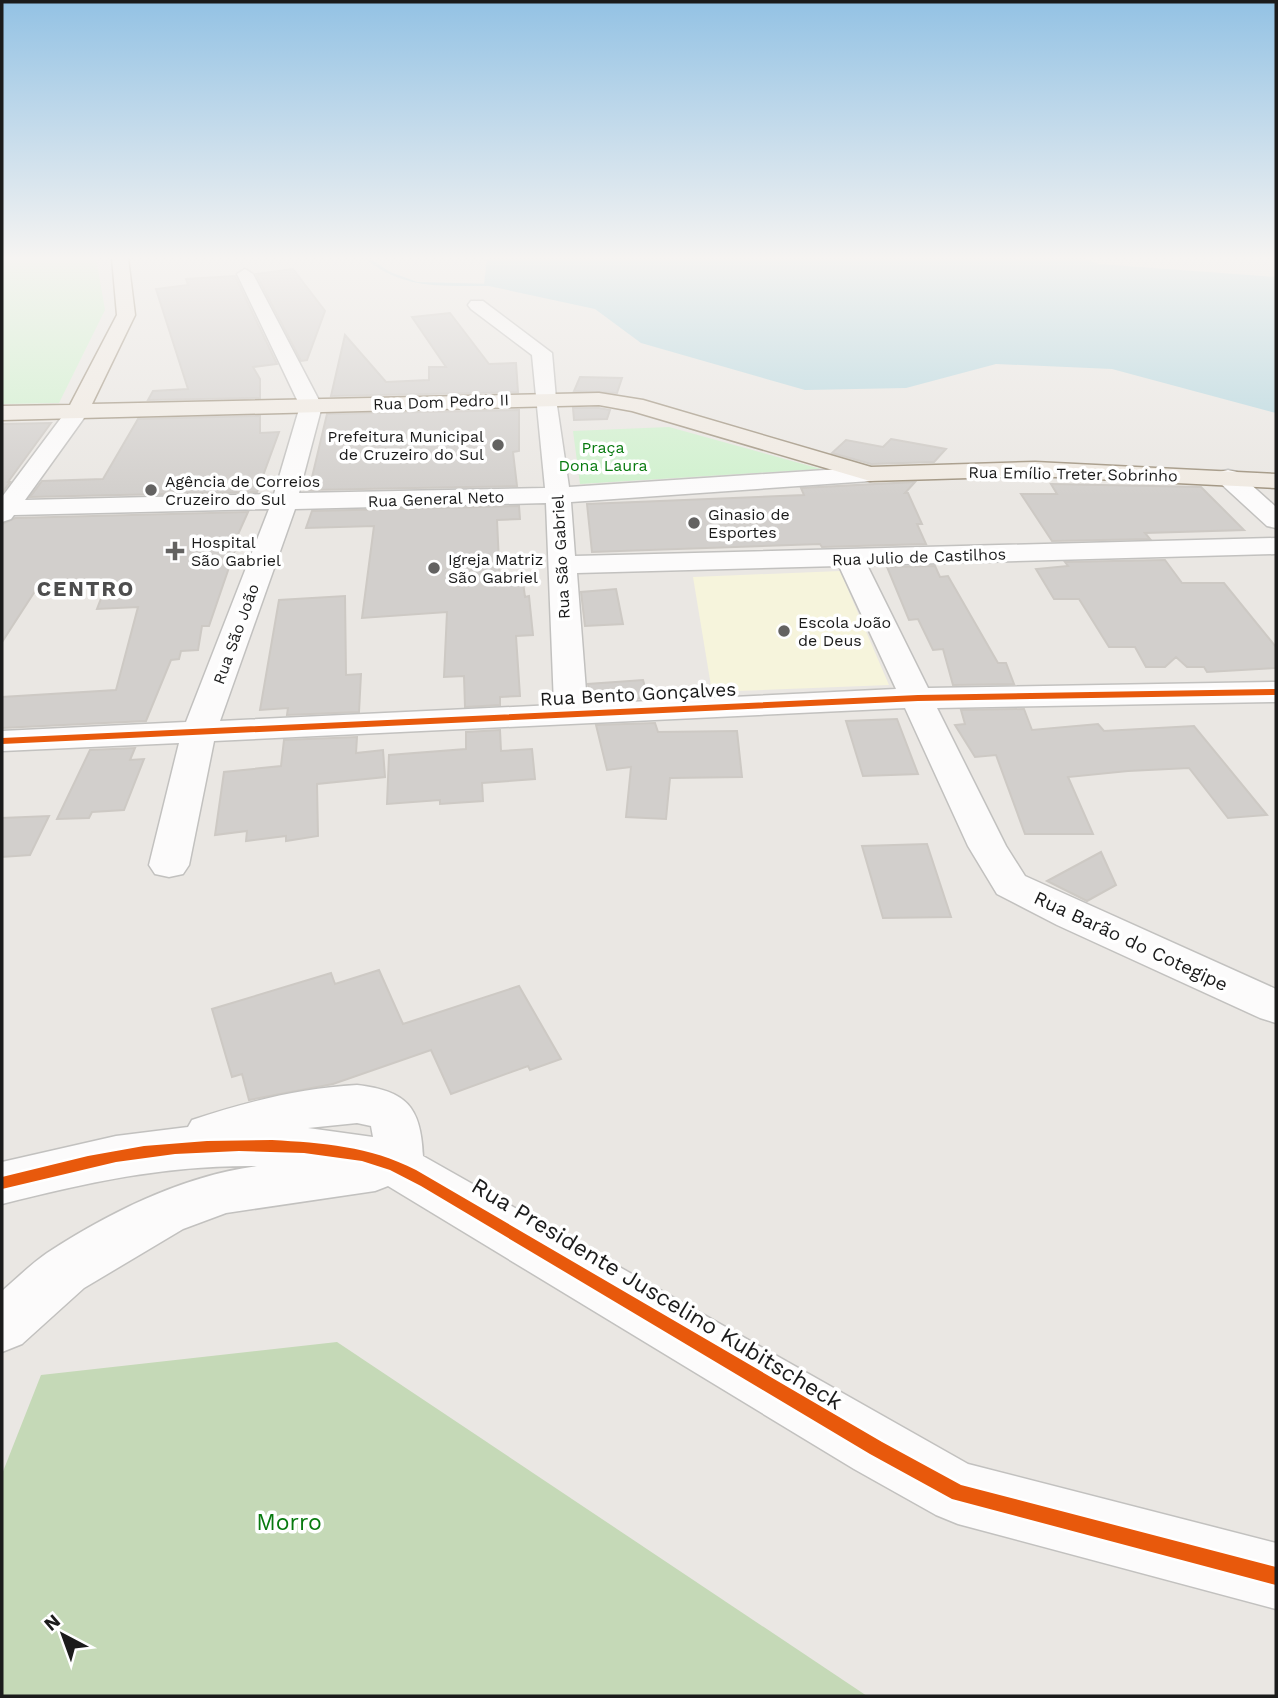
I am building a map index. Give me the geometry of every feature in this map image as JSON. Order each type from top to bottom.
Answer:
[{"type":"main road","points":[[79,411],[115,337]]},
{"type":"main road","name":"Rua Dom Pedro II","points":[[2,413],[545,399],[618,401],[870,474]]},
{"type":"main road","name":"Rua Emílio Treter Sobrinho","points":[[870,474],[1035,470],[1276,481]]},
{"type":"street","points":[[277,337],[311,406]]},
{"type":"street","name":"Rua São Gabriel","points":[[521,337],[542,353],[545,399],[558,495],[571,716]]},
{"type":"street","name":"Rua São João","points":[[169,865],[199,732],[284,503],[311,406]]},
{"type":"street","points":[[3,510],[79,411]]},
{"type":"street","name":"Rua General Neto","points":[[3,510],[558,495],[870,474]]},
{"type":"street","points":[[1228,477],[1276,520]]},
{"type":"street","name":"Rua Julio de Castilhos","points":[[561,565],[1276,546]]},
{"type":"street","name":"Rua Barão do Cotegipe","points":[[850,559],[987,846],[1011,885],[1070,915],[1276,1007]]},
{"type":"street","name":"Rua Bento Gonçalves","points":[[2,741],[918,698],[1276,692]]},
{"type":"street","name":"Rua Presidente Juscelino Kubitscheck","points":[[2,1184],[116,1156],[167,1149],[298,1148],[363,1155],[398,1166],[876,1448],[958,1493],[1276,1576]]},
{"type":"street","points":[[2,1326],[65,1271],[165,1213],[224,1192],[398,1166]]},
{"type":"shaded area","name":"Escola João de Deus","points":[[840,571],[889,685],[712,692],[693,577]]},
{"type":"green space","points":[[2,337],[92,337],[59,403],[2,404]]},
{"type":"green space","name":"Praça Dona Laura","points":[[669,427],[821,469],[580,484],[573,431]]},
{"type":"green space","name":"Morro","points":[[337,1342],[867,1696],[2,1696],[2,1474],[41,1375]]},
{"type":"water","points":[[633,337],[1276,337],[1276,413],[1112,369],[996,364],[906,388],[805,390],[641,343]]},
{"type":"building","points":[[171,337],[264,337],[277,364],[253,367],[260,379],[260,398],[148,400],[153,391],[188,389]]},
{"type":"building","points":[[289,337],[315,337],[307,360],[301,361]]},
{"type":"building","points":[[344,337],[386,382],[429,380],[429,367],[446,367],[426,337],[469,337],[489,364],[516,363],[518,392],[331,396]]},
{"type":"building","points":[[580,377],[622,378],[617,393],[574,391]]},
{"type":"building","points":[[573,408],[610,410],[607,419],[574,420]]},
{"type":"building","points":[[519,410],[519,451],[513,452],[517,486],[309,490],[327,414]]},
{"type":"building","points":[[260,416],[260,433],[279,432],[257,492],[30,497],[42,481],[103,479],[138,419]]},
{"type":"building","points":[[51,423],[8,482],[2,493],[2,424]]},
{"type":"building","points":[[891,439],[946,449],[934,462],[871,464],[832,453],[846,440],[883,447]]},
{"type":"building","points":[[915,482],[905,493],[908,493],[922,524],[917,524],[926,544],[822,547],[820,544],[592,552],[587,504],[804,495],[801,488]]},
{"type":"building","points":[[1051,484],[1201,487],[1244,530],[1145,533],[1150,539],[1052,541],[1021,494],[1057,494]]},
{"type":"building","points":[[519,506],[520,519],[497,520],[500,584],[523,582],[525,597],[529,596],[533,635],[516,636],[520,696],[500,697],[500,705],[465,707],[464,676],[444,677],[447,612],[362,618],[374,526],[306,528],[312,511]]},
{"type":"building","points":[[248,512],[231,550],[235,550],[209,626],[202,626],[198,650],[181,651],[179,659],[171,660],[146,721],[2,728],[2,697],[116,690],[138,607],[97,609],[107,583],[39,585],[2,642],[2,524],[15,518]]},
{"type":"building","points":[[1165,560],[1182,583],[1224,583],[1276,647],[1276,668],[1207,672],[1204,667],[1187,667],[1176,657],[1165,667],[1146,667],[1135,647],[1109,647],[1079,599],[1054,599],[1036,569],[1068,566],[1065,562]]},
{"type":"building","points":[[935,566],[940,577],[948,576],[998,663],[1006,663],[1014,684],[953,685],[943,649],[933,650],[918,619],[909,620],[887,567]]},
{"type":"building","points":[[616,589],[623,624],[585,626],[581,592]]},
{"type":"building","points":[[345,596],[346,675],[361,674],[359,712],[287,715],[288,708],[260,710],[279,600]]},
{"type":"building","points":[[643,680],[648,698],[591,701],[588,684]]},
{"type":"building","points":[[1024,709],[1032,730],[1098,724],[1104,731],[1194,726],[1267,815],[1228,818],[1189,768],[1128,771],[1068,777],[1093,834],[1025,834],[996,755],[975,757],[955,725],[965,724],[961,710]]},
{"type":"building","points":[[897,719],[918,774],[863,776],[846,721]]},
{"type":"building","points":[[655,723],[658,732],[737,731],[742,777],[670,778],[666,819],[626,817],[631,767],[607,770],[596,725]]},
{"type":"building","points":[[500,730],[501,751],[532,749],[535,779],[482,783],[483,801],[440,804],[440,800],[387,804],[389,755],[466,749],[466,732]]},
{"type":"building","points":[[357,737],[356,753],[383,750],[385,777],[317,784],[318,836],[286,841],[286,836],[246,841],[247,831],[215,835],[224,772],[281,766],[284,740]]},
{"type":"building","points":[[135,748],[130,760],[144,759],[124,810],[92,812],[89,818],[57,819],[90,750]]},
{"type":"building","points":[[49,816],[30,855],[2,857],[2,818]]},
{"type":"building","points":[[927,844],[951,917],[883,918],[862,846]]},
{"type":"building","points":[[1101,852],[1116,885],[1087,901],[1047,881]]},
{"type":"building","points":[[379,970],[403,1024],[519,986],[561,1059],[530,1070],[528,1066],[451,1094],[431,1050],[333,1084],[249,1100],[242,1074],[232,1077],[212,1009],[331,973],[335,984]]},
{"type":"cycle path","points":[[2,741],[918,698],[1276,692]]},
{"type":"cycle path","points":[[2,1183],[102,1159],[175,1148],[239,1145],[304,1147],[371,1157],[426,1182],[876,1448],[958,1493],[1276,1576]]},
{"type":"place","name":"Prefeitura Municipal de Cruzeiro do Sul","points":[[498,445]]},
{"type":"place","name":"Agência de Correios Cruzeiro do Sul","points":[[151,490]]},
{"type":"place","name":"Ginasio de Esportes","points":[[694,523]]},
{"type":"place","name":"Hospital São Gabriel","points":[[175,551]]},
{"type":"place","name":"Igreja Matriz São Gabriel","points":[[434,568]]},
{"type":"place","name":"Escola João de Deus","points":[[784,631]]},
{"type":"district","name":"CENTRO","points":[[86,588]]}]
